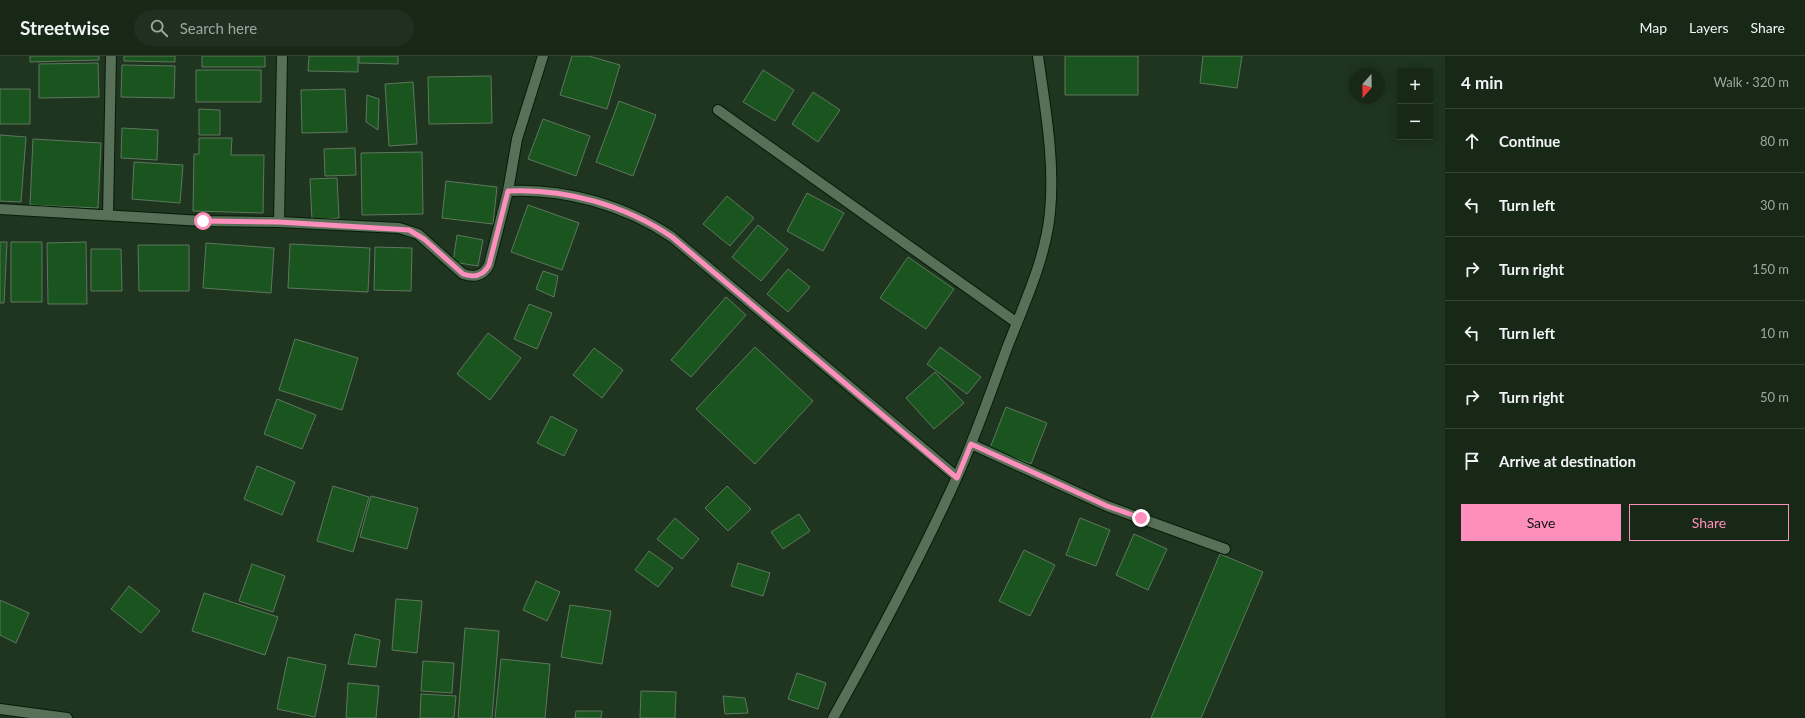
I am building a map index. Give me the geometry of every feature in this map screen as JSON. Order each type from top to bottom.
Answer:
[{"type":"street","points":[[108,215],[111,56]]},
{"type":"street","points":[[279,222],[282,56]]},
{"type":"street","points":[[0,209],[203,221],[279,222],[409,230],[424,239],[463,274],[471,276],[480,275],[484,273],[489,265],[508,191],[517,139],[543,56]]},
{"type":"street","points":[[833,718],[874,645],[957,478],[1017,323],[1042,251],[1050,213],[1052,170],[1038,56]]},
{"type":"street","points":[[718,110],[1017,323]]},
{"type":"street","points":[[508,191],[530,190],[566,195],[639,217],[655,226],[672,237],[957,478]]},
{"type":"street","points":[[971,444],[1107,506],[1225,549]]},
{"type":"street","points":[[0,709],[67,718]]},
{"type":"building","points":[[30,56],[99,56],[99,60],[30,62]]},
{"type":"building","points":[[124,56],[175,56],[175,62],[124,61]]},
{"type":"building","points":[[202,56],[265,56],[265,67],[202,67]]},
{"type":"building","points":[[309,56],[358,56],[358,72],[308,71]]},
{"type":"building","points":[[359,56],[398,56],[398,64],[359,63]]},
{"type":"building","points":[[572,56],[589,56],[620,65],[607,109],[560,95]]},
{"type":"building","points":[[1065,56],[1138,56],[1138,95],[1065,95]]},
{"type":"building","points":[[1203,56],[1242,56],[1237,88],[1200,83]]},
{"type":"building","points":[[98,63],[99,97],[39,98],[39,64]]},
{"type":"building","points":[[122,65],[175,66],[174,98],[121,97]]},
{"type":"building","points":[[196,70],[261,70],[261,102],[196,102]]},
{"type":"building","points":[[763,70],[794,90],[775,121],[743,102]]},
{"type":"building","points":[[491,76],[492,123],[429,124],[428,77]]},
{"type":"building","points":[[413,82],[417,144],[389,146],[385,84]]},
{"type":"building","points":[[0,89],[30,89],[30,124],[0,124]]},
{"type":"building","points":[[345,89],[347,132],[302,133],[301,90]]},
{"type":"building","points":[[813,92],[840,110],[818,142],[792,124]]},
{"type":"building","points":[[367,95],[379,99],[378,130],[366,122]]},
{"type":"building","points":[[619,101],[656,115],[633,176],[596,162]]},
{"type":"building","points":[[199,109],[220,110],[220,135],[199,135]]},
{"type":"building","points":[[543,119],[590,136],[576,176],[528,159]]},
{"type":"building","points":[[122,128],[158,130],[157,160],[121,158]]},
{"type":"building","points":[[0,135],[26,137],[21,202],[0,201]]},
{"type":"building","points":[[199,138],[232,138],[231,155],[264,155],[263,213],[193,211],[194,154],[199,154]]},
{"type":"building","points":[[33,139],[101,143],[98,208],[30,205]]},
{"type":"building","points":[[355,148],[356,175],[325,176],[324,149]]},
{"type":"building","points":[[422,152],[423,214],[362,215],[361,153]]},
{"type":"building","points":[[134,162],[183,165],[180,203],[132,199]]},
{"type":"building","points":[[337,178],[339,218],[312,220],[310,179]]},
{"type":"building","points":[[446,181],[497,187],[493,224],[442,218]]},
{"type":"building","points":[[807,193],[844,213],[823,251],[787,231]]},
{"type":"building","points":[[727,196],[754,218],[730,246],[703,224]]},
{"type":"building","points":[[528,205],[579,223],[562,270],[511,252]]},
{"type":"building","points":[[758,225],[788,249],[761,281],[732,257]]},
{"type":"building","points":[[457,235],[483,240],[478,266],[453,262]]},
{"type":"building","points":[[0,242],[7,242],[4,303],[0,303]]},
{"type":"building","points":[[11,242],[42,242],[42,302],[11,302]]},
{"type":"building","points":[[86,242],[87,304],[48,304],[47,243]]},
{"type":"building","points":[[206,243],[274,248],[271,293],[203,288]]},
{"type":"building","points":[[290,244],[370,248],[368,292],[288,288]]},
{"type":"building","points":[[138,245],[189,245],[189,291],[139,291]]},
{"type":"building","points":[[375,247],[412,248],[411,291],[374,290]]},
{"type":"building","points":[[91,249],[121,249],[122,291],[91,291]]},
{"type":"building","points":[[908,257],[954,289],[926,329],[880,298]]},
{"type":"building","points":[[788,269],[810,287],[788,312],[767,294]]},
{"type":"building","points":[[543,271],[558,276],[554,297],[536,289]]},
{"type":"building","points":[[726,297],[746,315],[691,377],[671,360]]},
{"type":"building","points":[[529,304],[552,313],[537,349],[514,339]]},
{"type":"building","points":[[488,333],[521,358],[490,400],[457,374]]},
{"type":"building","points":[[295,339],[358,358],[342,410],[279,390]]},
{"type":"building","points":[[755,347],[813,401],[755,464],[696,409]]},
{"type":"building","points":[[940,347],[981,377],[967,394],[927,364]]},
{"type":"building","points":[[594,348],[623,370],[602,398],[573,375]]},
{"type":"building","points":[[935,372],[964,403],[934,429],[906,398]]},
{"type":"building","points":[[277,399],[316,415],[302,449],[264,434]]},
{"type":"building","points":[[1006,407],[1047,423],[1031,464],[990,448]]},
{"type":"building","points":[[551,416],[577,430],[564,456],[537,443]]},
{"type":"building","points":[[257,466],[295,482],[282,515],[244,499]]},
{"type":"building","points":[[333,486],[369,497],[353,552],[317,541]]},
{"type":"building","points":[[727,486],[751,509],[728,531],[705,508]]},
{"type":"building","points":[[371,496],[418,508],[407,549],[360,537]]},
{"type":"building","points":[[799,514],[810,531],[783,549],[771,532]]},
{"type":"building","points":[[675,518],[699,539],[682,559],[657,539]]},
{"type":"building","points":[[1080,518],[1110,530],[1096,566],[1066,555]]},
{"type":"building","points":[[1134,534],[1167,549],[1148,590],[1116,575]]},
{"type":"building","points":[[1024,550],[1055,565],[1030,616],[999,601]]},
{"type":"building","points":[[649,551],[673,568],[658,587],[635,570]]},
{"type":"building","points":[[1220,554],[1263,572],[1201,718],[1151,718]]},
{"type":"building","points":[[738,563],[770,573],[763,596],[731,586]]},
{"type":"building","points":[[252,564],[285,576],[273,612],[239,601]]},
{"type":"building","points":[[536,581],[560,592],[547,621],[523,610]]},
{"type":"building","points":[[129,586],[160,611],[141,633],[111,609]]},
{"type":"building","points":[[204,593],[278,617],[265,655],[192,631]]},
{"type":"building","points":[[396,599],[422,601],[417,653],[392,650]]},
{"type":"building","points":[[0,600],[29,613],[16,643],[0,635]]},
{"type":"building","points":[[570,605],[611,611],[602,664],[561,657]]},
{"type":"building","points":[[465,628],[499,631],[492,718],[458,718]]},
{"type":"building","points":[[355,634],[380,640],[376,667],[348,664]]},
{"type":"building","points":[[288,657],[326,665],[315,717],[277,709]]},
{"type":"building","points":[[501,659],[550,664],[545,718],[495,718]]},
{"type":"building","points":[[423,661],[454,663],[452,693],[421,691]]},
{"type":"building","points":[[797,673],[826,683],[818,709],[788,699]]},
{"type":"building","points":[[348,683],[379,686],[376,718],[346,718]]},
{"type":"building","points":[[641,691],[676,692],[675,718],[640,718]]},
{"type":"building","points":[[421,694],[456,696],[454,718],[420,718]]},
{"type":"building","points":[[723,696],[745,698],[748,713],[725,714]]},
{"type":"building","points":[[576,711],[602,711],[601,718],[575,718]]},
{"type":"route","points":[[203,221],[279,222],[399,228],[409,230],[418,234],[463,274],[471,276],[484,273],[489,265],[508,191],[530,190],[566,195],[613,208],[639,217],[672,237],[957,478],[971,444],[1107,506],[1141,518]]}]
